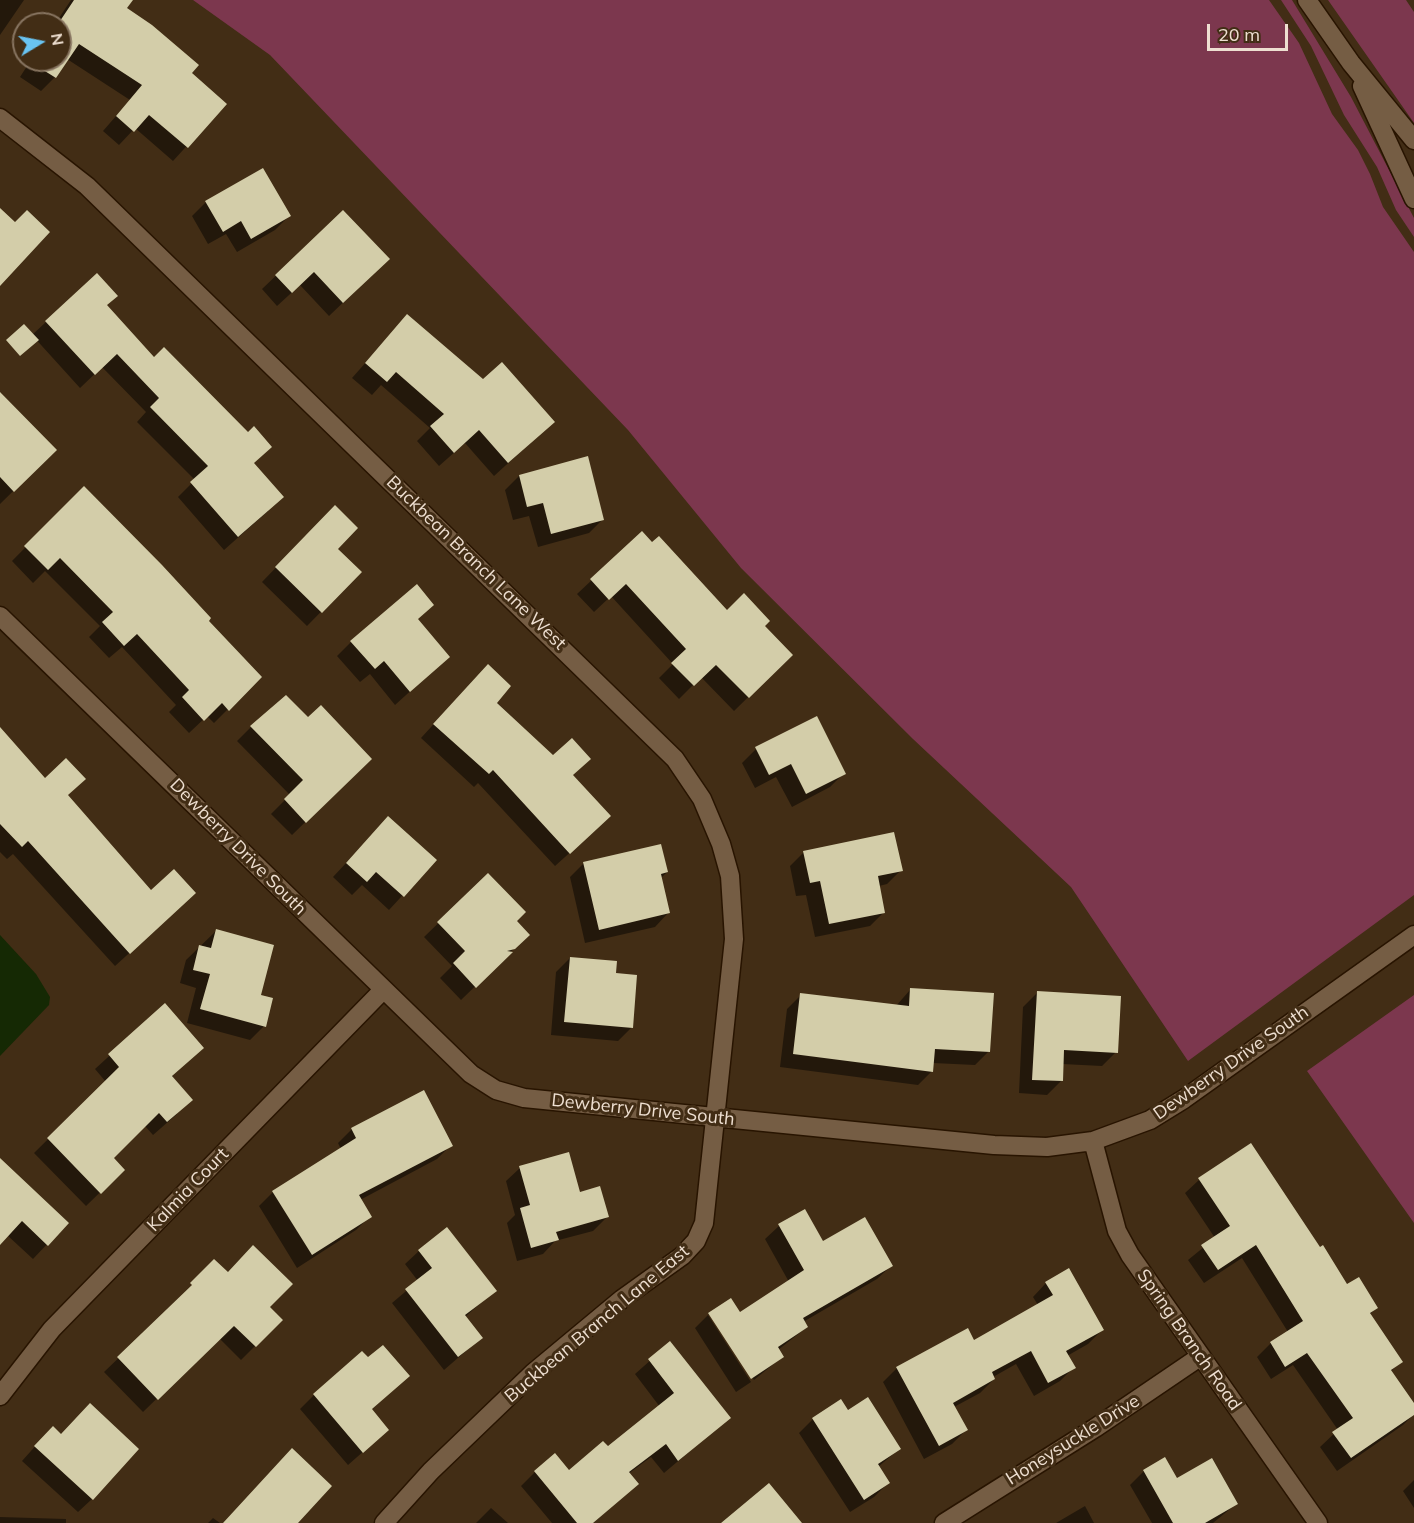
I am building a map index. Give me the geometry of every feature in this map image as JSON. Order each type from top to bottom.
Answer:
[{"type":"street","points":[[1307,0],[1351,63],[1414,140]]},
{"type":"street","points":[[1351,63],[1414,199]]},
{"type":"street","name":"Buckbean Branch Lane West","points":[[0,118],[87,186],[675,759],[713,820],[727,865],[732,895],[734,939],[717,1117]]},
{"type":"street","name":"Dewberry Drive South","points":[[0,616],[84,695],[471,1074],[496,1090],[524,1098],[994,1145],[1047,1146],[1093,1141],[1150,1120],[1184,1100],[1414,935]]},
{"type":"street","name":"Kalmia Court","points":[[0,1396],[52,1329],[383,990]]},
{"type":"street","name":"Buckbean Branch Lane East","points":[[384,1523],[431,1471],[534,1373],[622,1299],[682,1256],[696,1241],[704,1223],[717,1117]]},
{"type":"street","name":"Spring Branch Road","points":[[1093,1141],[1117,1231],[1130,1255],[1318,1523]]},
{"type":"street","name":"Honeysuckle Drive","points":[[944,1523],[1095,1428],[1201,1356]]},
{"type":"shaded area","points":[[193,0],[1269,0],[1299,43],[1332,114],[1358,150],[1383,207],[1414,252],[1414,895],[1188,1061],[1071,887],[913,739],[741,568],[628,430],[270,55]]},
{"type":"shaded area","points":[[1281,0],[1292,0],[1351,97],[1414,218],[1414,237],[1396,210],[1377,167],[1344,115],[1311,46]]},
{"type":"shaded area","points":[[1328,0],[1406,0],[1414,12],[1414,123]]},
{"type":"shaded area","points":[[0,935],[36,974],[50,997],[49,1005],[0,1056]]},
{"type":"shaded area","points":[[1414,995],[1414,1223],[1307,1071]]},
{"type":"building","points":[[74,0],[133,0],[127,8],[152,25],[199,65],[192,73],[227,104],[188,148],[149,115],[134,132],[116,116],[142,85],[79,44],[72,54],[72,12],[66,12]]},
{"type":"building","points":[[46,72],[60,72],[56,78]]},
{"type":"building","points":[[263,168],[291,216],[251,239],[241,221],[223,232],[205,201]]},
{"type":"building","points":[[0,208],[15,222],[27,210],[50,232],[0,286]]},
{"type":"building","points":[[343,210],[390,259],[343,303],[314,272],[292,293],[275,275]]},
{"type":"building","points":[[97,273],[118,296],[107,305],[154,357],[164,347],[248,432],[254,426],[272,447],[254,463],[284,497],[238,537],[190,482],[208,466],[150,407],[159,398],[117,354],[95,375],[45,321]]},
{"type":"building","points":[[407,314],[483,379],[502,362],[555,422],[508,463],[479,430],[454,453],[430,426],[444,414],[396,372],[387,382],[365,363]]},
{"type":"building","points":[[24,324],[39,340],[20,356],[6,340]]},
{"type":"building","points":[[0,392],[57,450],[14,492],[0,477]]},
{"type":"building","points":[[588,456],[604,520],[551,534],[543,503],[527,507],[519,475]]},
{"type":"building","points":[[84,486],[162,565],[211,618],[209,621],[262,677],[229,711],[222,703],[204,721],[182,697],[189,690],[137,634],[124,646],[102,622],[113,612],[60,558],[48,570],[24,546]]},
{"type":"building","points":[[335,505],[358,528],[338,549],[362,572],[322,613],[275,567]]},
{"type":"building","points":[[642,531],[652,542],[659,536],[727,610],[744,593],[770,621],[765,626],[793,655],[749,698],[716,665],[694,686],[671,663],[686,649],[626,584],[609,600],[590,579]]},
{"type":"building","points":[[417,584],[434,605],[418,619],[450,657],[410,692],[384,661],[375,669],[350,641]]},
{"type":"building","points":[[488,664],[511,686],[497,703],[553,755],[572,738],[591,759],[573,775],[611,816],[570,854],[493,770],[489,774],[433,724]]},
{"type":"building","points":[[286,695],[308,717],[321,705],[372,759],[306,823],[284,799],[303,780],[250,726]]},
{"type":"building","points":[[817,716],[846,774],[806,794],[791,764],[769,775],[755,747]]},
{"type":"building","points":[[0,727],[45,778],[66,758],[86,779],[68,795],[151,890],[174,869],[196,893],[130,954],[28,841],[22,847],[0,824]]},
{"type":"building","points":[[388,816],[437,860],[404,897],[376,872],[367,882],[346,863]]},
{"type":"building","points":[[894,832],[903,871],[878,876],[885,913],[829,924],[820,881],[810,883],[803,851]]},
{"type":"building","points":[[661,844],[668,872],[661,874],[670,913],[599,930],[583,862]]},
{"type":"building","points":[[488,873],[526,912],[517,921],[530,935],[515,949],[507,951],[513,952],[476,988],[453,963],[465,951],[437,922]]},
{"type":"building","points":[[216,929],[274,945],[261,995],[273,998],[266,1027],[200,1009],[210,974],[193,970],[199,945],[211,948]]},
{"type":"building","points":[[570,957],[617,961],[616,973],[637,975],[633,1028],[564,1022]]},
{"type":"building","points":[[910,988],[994,993],[990,1052],[935,1049],[933,1072],[793,1054],[800,993],[909,1006]]},
{"type":"building","points":[[1037,991],[1121,996],[1118,1053],[1064,1050],[1063,1081],[1032,1080]]},
{"type":"building","points":[[165,1003],[204,1048],[172,1076],[193,1100],[167,1122],[159,1113],[114,1158],[125,1170],[101,1194],[47,1138],[119,1067],[108,1054]]},
{"type":"building","points":[[424,1090],[453,1146],[359,1195],[372,1217],[312,1255],[272,1191],[356,1138],[351,1128]]},
{"type":"building","points":[[1251,1143],[1320,1247],[1323,1245],[1347,1284],[1359,1277],[1378,1308],[1370,1313],[1403,1362],[1391,1370],[1414,1403],[1414,1415],[1351,1458],[1332,1432],[1353,1418],[1307,1353],[1285,1367],[1270,1342],[1303,1321],[1256,1245],[1218,1270],[1201,1245],[1230,1226],[1198,1178]]},
{"type":"building","points":[[569,1152],[580,1192],[600,1186],[609,1217],[556,1232],[559,1240],[531,1248],[520,1208],[530,1205],[519,1166]]},
{"type":"building","points":[[0,1158],[69,1223],[48,1246],[22,1221],[0,1245]]},
{"type":"building","points":[[805,1209],[823,1241],[865,1217],[893,1266],[803,1318],[808,1327],[778,1347],[784,1357],[751,1379],[708,1313],[731,1298],[740,1312],[804,1270],[778,1224]]},
{"type":"building","points":[[447,1227],[497,1291],[465,1315],[483,1338],[458,1357],[405,1289],[432,1268],[418,1250]]},
{"type":"building","points":[[253,1245],[293,1284],[270,1307],[283,1320],[256,1347],[234,1326],[158,1400],[117,1357],[192,1285],[190,1283],[214,1259],[228,1272]]},
{"type":"building","points":[[1069,1268],[1104,1330],[1066,1351],[1076,1368],[1048,1383],[1031,1351],[992,1372],[995,1379],[953,1403],[968,1430],[939,1446],[896,1367],[968,1328],[974,1340],[1053,1295],[1045,1282]]},
{"type":"building","points":[[670,1341],[731,1418],[678,1461],[666,1444],[629,1472],[639,1484],[593,1523],[577,1523],[534,1471],[555,1453],[569,1470],[603,1441],[608,1446],[674,1393],[648,1359]]},
{"type":"building","points":[[383,1345],[410,1376],[372,1409],[389,1430],[363,1453],[313,1394],[362,1351],[368,1357]]},
{"type":"building","points":[[868,1397],[901,1449],[878,1464],[890,1483],[864,1500],[812,1418],[841,1399],[848,1410]]},
{"type":"building","points":[[90,1403],[139,1449],[93,1500],[34,1446],[53,1426],[61,1434]]},
{"type":"building","points":[[292,1448],[332,1486],[298,1523],[223,1523]]},
{"type":"building","points":[[1165,1457],[1177,1478],[1212,1458],[1238,1504],[1205,1523],[1173,1523],[1143,1470]]},
{"type":"building","points":[[769,1483],[802,1523],[721,1523]]}]
